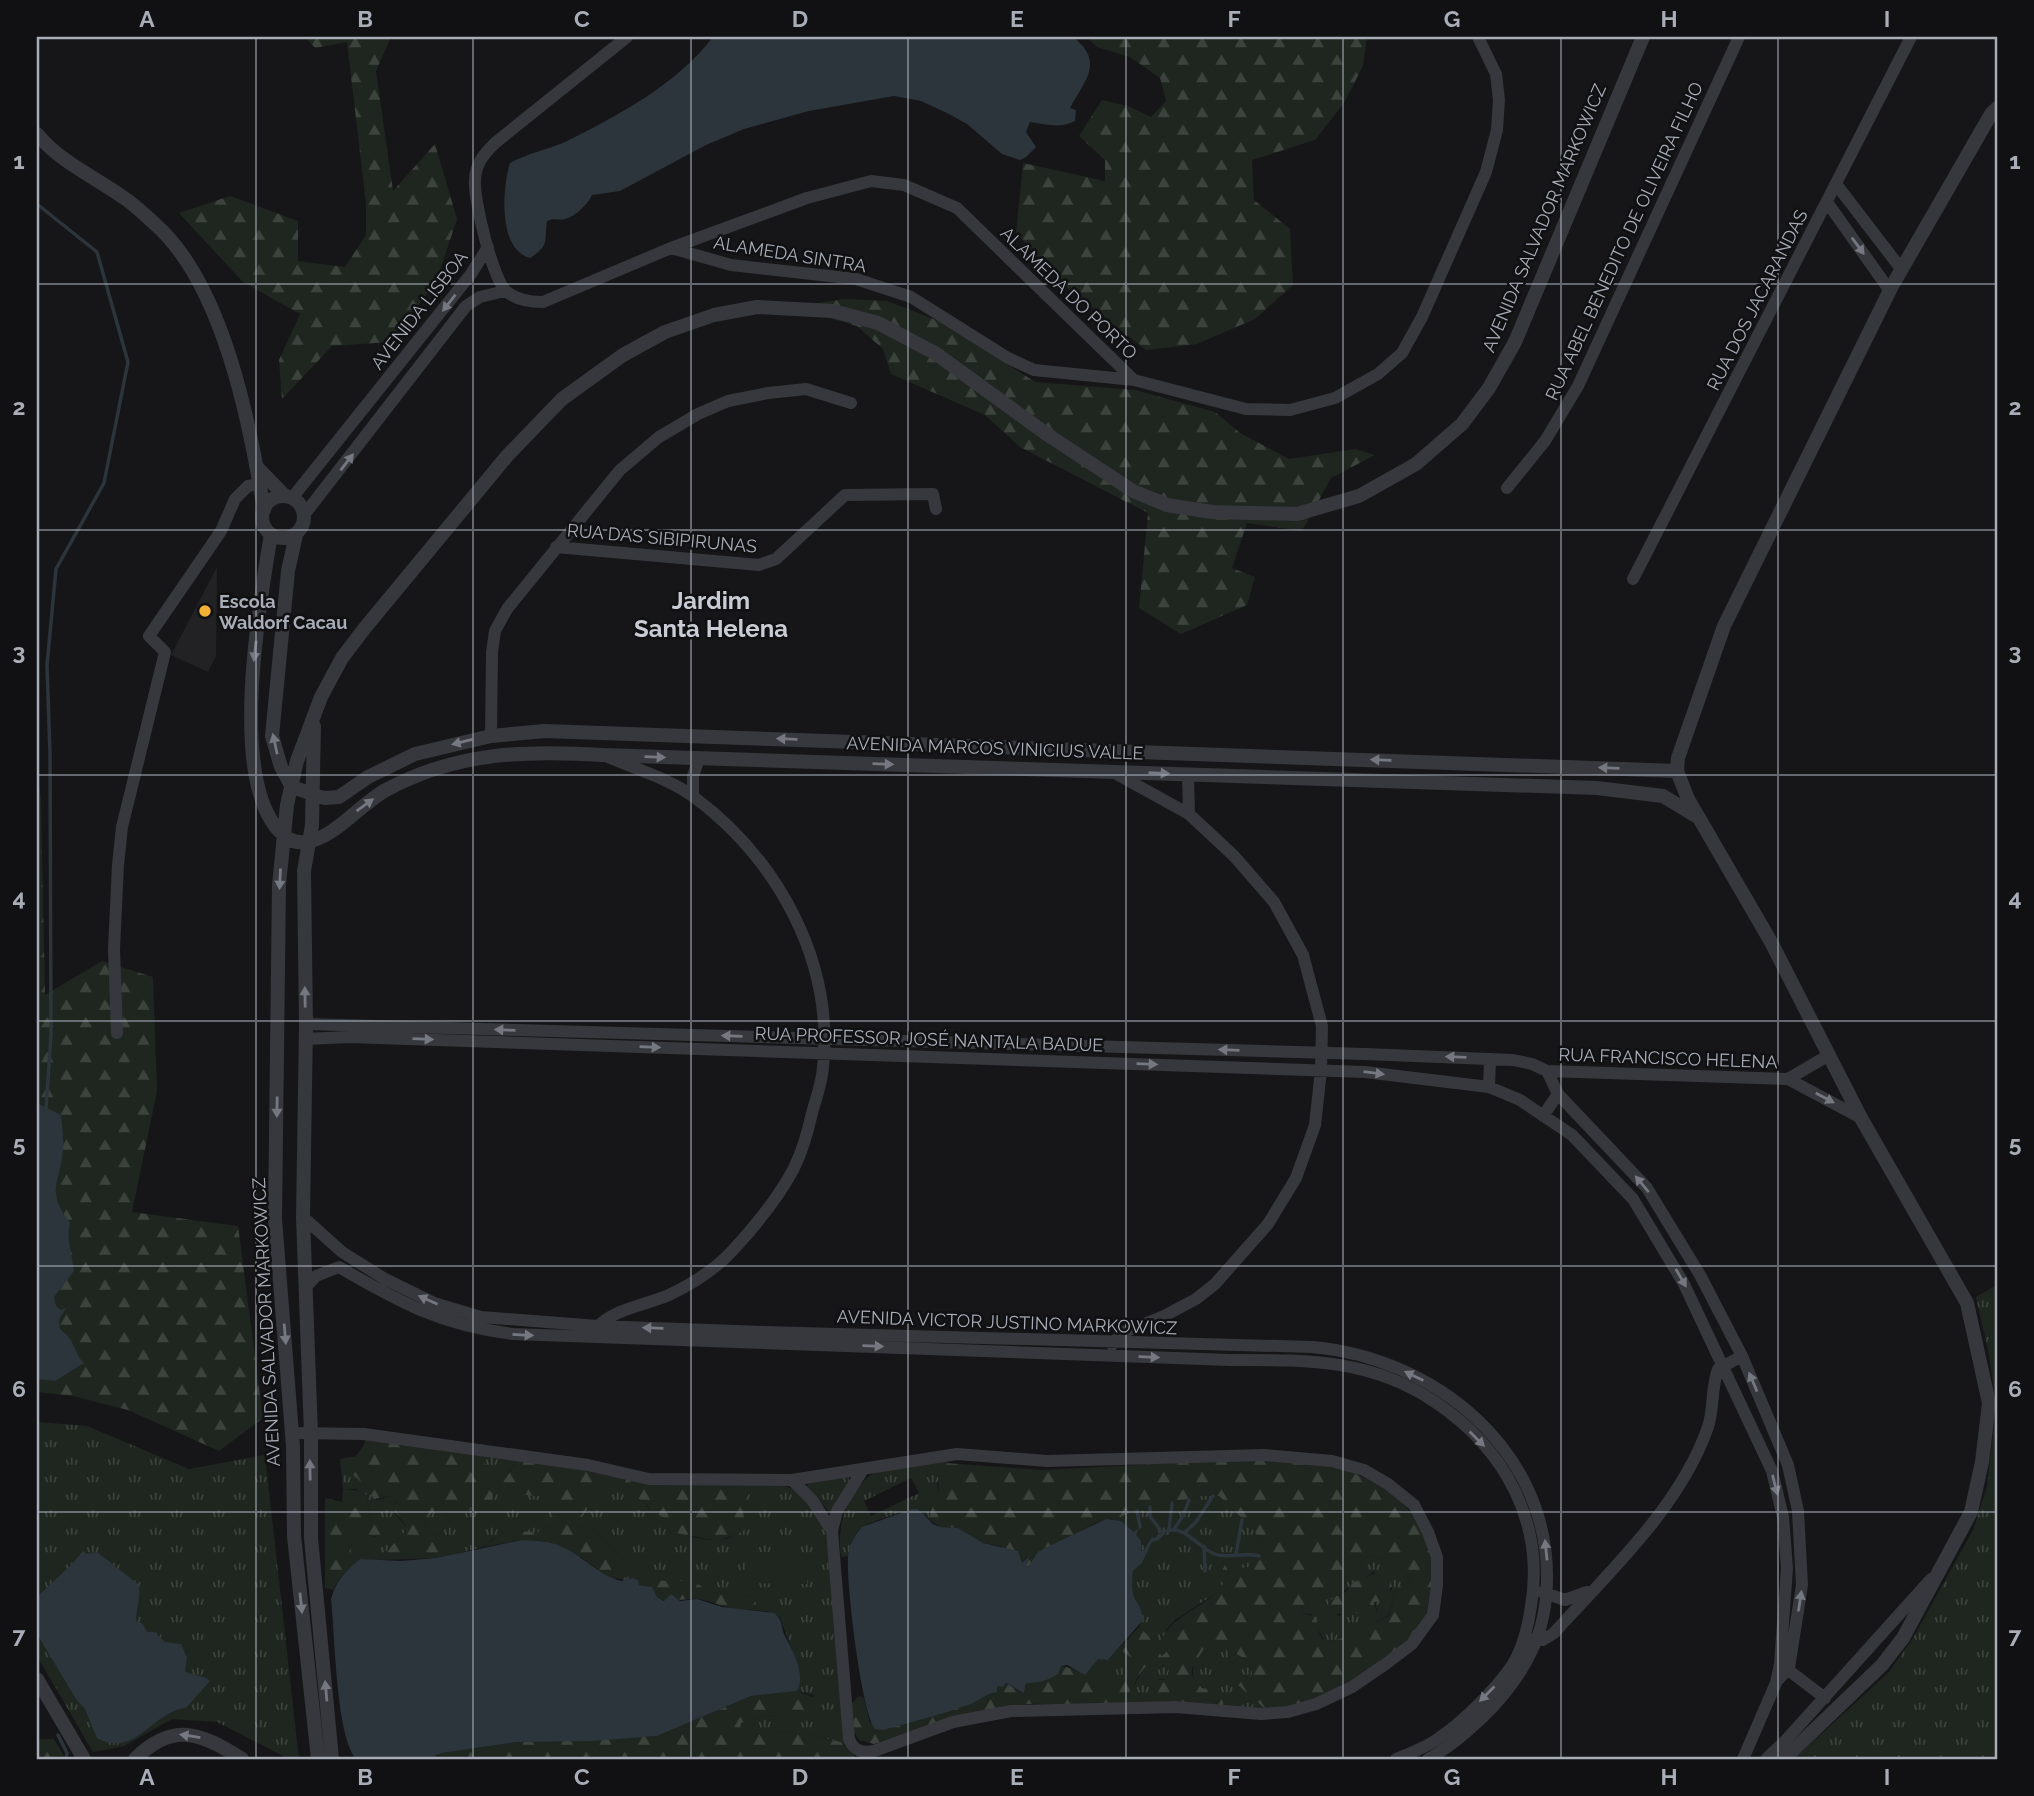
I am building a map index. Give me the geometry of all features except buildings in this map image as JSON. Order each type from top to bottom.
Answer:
[{"type":"street","points":[[505,291],[495,275],[475,200],[475,179],[480,158],[627,37]]},
{"type":"street","name":"ALAMEDA DO PORTO","points":[[505,291],[529,302],[543,302],[671,248],[807,198],[871,181],[904,186],[957,208],[1134,380],[1245,409],[1290,410],[1335,398],[1378,374],[1402,353],[1422,317],[1486,172],[1497,130],[1499,100],[1496,74],[1478,37]]},
{"type":"street","name":"AVENIDA SALVADOR MARKOWICZ","points":[[318,1759],[294,1536],[293,1433],[275,1219],[279,885],[283,836],[297,761],[336,669],[364,629],[507,456],[562,399],[623,355],[665,332],[714,315],[757,307],[833,311],[878,323],[935,353],[1048,435],[1133,491],[1167,505],[1212,512],[1297,514],[1359,496],[1416,464],[1462,424],[1489,388],[1515,342],[1643,37]]},
{"type":"street","name":"RUA ABEL BENEDITO DE OLIVEIRA FILHO","points":[[1507,488],[1545,440],[1578,386],[1739,37]]},
{"type":"street","name":"RUA DOS JACARANDAS","points":[[1633,579],[1912,37]]},
{"type":"street","points":[[1784,1759],[1882,1665],[1903,1638],[1971,1512],[1982,1462],[1989,1403],[1967,1303],[1861,1118],[1771,942],[1697,816],[1677,771],[1678,758],[1724,626],[1890,290],[1991,114],[1997,108]]},
{"type":"street","points":[[37,134],[76,169],[126,199],[159,228],[188,263],[211,306],[230,360],[256,466],[264,510],[263,524],[271,534],[284,539],[296,535]]},
{"type":"street","points":[[1836,184],[1902,270]]},
{"type":"street","points":[[1827,202],[1890,290]]},
{"type":"street","name":"AVENIDA LISBOA","points":[[285,495],[376,394],[471,274],[488,247]]},
{"type":"street","name":"ALAMEDA SINTRA","points":[[671,248],[731,265],[856,279],[911,297],[1008,358],[1034,370],[1134,380]]},
{"type":"street","name":"AVENIDA LISBOA","points":[[304,515],[466,306],[480,297],[505,291]]},
{"type":"street","points":[[491,736],[492,652],[495,631],[507,609],[620,470],[659,437],[698,414],[729,401],[806,389],[851,403]]},
{"type":"street","name":"AVENIDA LISBOA","points":[[376,394],[387,401],[390,407]]},
{"type":"street","points":[[256,466],[285,495]]},
{"type":"street","points":[[117,1033],[114,949],[122,827],[165,652],[149,636],[221,531],[235,499],[248,486],[259,484],[285,495],[298,502],[304,515],[301,529],[296,535],[288,571],[272,736],[281,767],[292,787],[312,796]]},
{"type":"street","name":"RUA DAS SIBIPIRUNAS","points":[[556,547],[759,565],[776,559],[845,495],[933,494],[936,509]]},
{"type":"street","points":[[264,510],[271,500],[285,495]]},
{"type":"street","points":[[271,534],[253,661],[251,758],[260,798],[268,817],[283,836],[296,842],[309,842]]},
{"type":"street","name":"AVENIDA SALVADOR MARKOWICZ","points":[[313,718],[312,825],[304,890],[306,1031],[303,1217],[311,1538],[332,1759]]},
{"type":"street","points":[[544,731],[544,751]]},
{"type":"street","name":"AVENIDA MARCOS VINICIUS VALLE","points":[[312,796],[338,797],[368,777],[415,754],[491,736],[544,731],[1677,771]]},
{"type":"street","name":"AVENIDA MARCOS VINICIUS VALLE","points":[[309,842],[328,835],[386,790],[425,773],[480,758],[544,751],[1597,788],[1663,796],[1697,816]]},
{"type":"street","points":[[598,1332],[613,1315],[670,1294],[711,1269],[733,1251],[770,1205],[794,1168],[820,1083],[824,1053],[819,985],[805,939],[775,880],[743,841],[693,796],[604,755]]},
{"type":"street","points":[[693,796],[693,776],[699,758]]},
{"type":"street","points":[[1111,771],[1189,814],[1234,856],[1274,902],[1303,955],[1322,1027],[1315,1125],[1296,1178],[1268,1224],[1215,1284],[1196,1299],[1132,1327],[1112,1349]]},
{"type":"street","points":[[1188,774],[1189,814]]},
{"type":"street","points":[[304,890],[311,866],[328,835]]},
{"type":"street","points":[[279,967],[293,959],[304,969]]},
{"type":"street","name":"RUA PROFESSOR JOSÉ NANTALA BADUE","points":[[306,1031],[823,1039],[1322,1053],[1513,1060],[1547,1071]]},
{"type":"street","name":"RUA PROFESSOR JOSÉ NANTALA BADUE","points":[[306,1031],[349,1037],[1365,1072],[1489,1087],[1520,1100],[1572,1135],[1633,1199],[1684,1284],[1723,1365],[1772,1471],[1783,1517],[1787,1568],[1784,1666]]},
{"type":"street","name":"RUA FRANCISCO HELENA","points":[[1788,1079],[1829,1055]]},
{"type":"street","points":[[1489,1087],[1490,1059]]},
{"type":"street","points":[[1547,1071],[1558,1094],[1647,1188],[1700,1275],[1742,1356],[1788,1465],[1798,1511],[1802,1585],[1784,1666],[1743,1759]]},
{"type":"street","name":"RUA FRANCISCO HELENA","points":[[1547,1071],[1788,1079],[1861,1118]]},
{"type":"street","points":[[1543,1116],[1558,1094]]},
{"type":"street","name":"AVENIDA VICTOR JUSTINO MARKOWICZ","points":[[303,1217],[342,1252],[385,1279],[434,1303],[481,1317],[598,1332]]},
{"type":"street","points":[[305,1288],[316,1276],[340,1267],[342,1252]]},
{"type":"street","name":"AVENIDA VICTOR JUSTINO MARKOWICZ","points":[[340,1267],[430,1315],[456,1324],[513,1334],[598,1332],[1112,1349],[1314,1360],[1350,1365],[1426,1397],[1461,1423],[1502,1467],[1515,1489],[1532,1539],[1535,1565],[1530,1640]]},
{"type":"street","name":"AVENIDA VICTOR JUSTINO MARKOWICZ","points":[[1112,1349],[1332,1349],[1388,1364],[1429,1383],[1481,1424],[1513,1461],[1527,1483],[1544,1536],[1547,1564],[1547,1594],[1530,1640]]},
{"type":"street","points":[[1396,1759],[1438,1739],[1461,1720],[1511,1667],[1530,1640],[1555,1633],[1664,1509],[1692,1464],[1709,1425],[1718,1369],[1742,1356]]},
{"type":"street","points":[[293,1433],[377,1435],[587,1465],[649,1479],[792,1480],[957,1454],[1047,1461],[1264,1455],[1332,1461],[1364,1470],[1388,1483],[1414,1505],[1429,1532],[1437,1558],[1433,1615],[1412,1644],[1352,1688],[1316,1704],[1288,1712],[1261,1714],[1176,1707],[1011,1711],[953,1722],[864,1753],[855,1748],[849,1738],[832,1531],[837,1511],[862,1471]]},
{"type":"street","points":[[792,1480],[811,1500],[832,1531]]},
{"type":"street","points":[[1766,1759],[1825,1698],[1940,1569]]},
{"type":"street","points":[[1534,1590],[1570,1599],[1587,1593],[1599,1583]]},
{"type":"street","points":[[1428,1759],[1454,1743],[1503,1696],[1526,1666],[1530,1640]]},
{"type":"street","points":[[1784,1666],[1825,1698]]},
{"type":"street","points":[[37,1679],[84,1759]]},
{"type":"street","points":[[134,1758],[168,1735],[183,1734],[202,1738],[242,1759]]},
{"type":"shaded area","points":[[713,37],[1073,37],[1083,46],[1090,63],[1086,80],[1070,108],[1076,110],[1075,121],[1058,125],[1030,122],[1026,132],[1036,147],[1020,160],[1002,154],[967,124],[921,101],[894,96],[809,111],[744,129],[706,145],[620,191],[592,195],[573,216],[547,221],[545,242],[541,250],[530,258],[520,253],[512,243],[505,217],[505,187],[510,163],[565,142],[626,110],[682,70]]},
{"type":"shaded area","name":"Escola Waldorf Cacau","points":[[217,567],[216,656],[208,672],[171,655]]},
{"type":"shaded area","points":[[37,1103],[61,1115],[63,1149],[56,1193],[62,1211],[70,1223],[69,1241],[74,1271],[54,1297],[56,1306],[61,1310],[66,1308],[59,1320],[60,1329],[69,1338],[84,1363],[55,1381],[37,1379]]},
{"type":"shaded area","points":[[918,1509],[933,1524],[940,1527],[958,1528],[983,1543],[1018,1551],[1022,1563],[1029,1556],[1026,1565],[1028,1567],[1038,1552],[1106,1519],[1121,1521],[1134,1532],[1140,1527],[1136,1535],[1141,1541],[1141,1551],[1152,1537],[1155,1538],[1161,1531],[1167,1531],[1159,1540],[1152,1542],[1142,1563],[1133,1571],[1133,1593],[1143,1620],[1108,1660],[1098,1659],[1085,1675],[1067,1665],[1061,1666],[1058,1674],[1050,1678],[1026,1683],[1024,1693],[1006,1683],[1003,1687],[997,1686],[997,1692],[968,1705],[883,1730],[875,1729],[865,1698],[856,1646],[849,1591],[849,1552],[862,1527]]},
{"type":"shaded area","points":[[522,1540],[560,1546],[613,1578],[622,1581],[628,1576],[638,1580],[639,1585],[652,1587],[657,1597],[664,1601],[671,1594],[680,1601],[697,1599],[722,1607],[774,1613],[781,1621],[798,1663],[800,1678],[797,1691],[751,1696],[657,1736],[592,1741],[517,1742],[442,1753],[426,1759],[356,1759],[344,1729],[335,1659],[331,1599],[342,1577],[360,1559],[401,1561],[436,1558]]},
{"type":"shaded area","points":[[83,1551],[87,1554],[97,1552],[138,1584],[136,1621],[143,1624],[147,1632],[154,1632],[165,1642],[181,1644],[187,1658],[185,1671],[210,1681],[186,1708],[163,1717],[123,1743],[111,1743],[97,1738],[85,1709],[76,1699],[37,1634],[37,1597]]},
{"type":"green space","points":[[305,37],[391,37],[376,71],[393,191],[435,144],[457,219],[436,282],[390,342],[332,346],[282,399],[279,360],[300,314],[243,282],[179,213],[230,196],[298,221],[298,261],[345,267],[366,235],[366,204],[347,42],[315,48]]},
{"type":"green space","points":[[1087,37],[1367,37],[1363,66],[1344,103],[1315,140],[1252,160],[1254,200],[1290,229],[1293,285],[1255,319],[1197,344],[1146,350],[1066,287],[1016,233],[1023,163],[1105,181],[1105,160],[1079,136],[1102,100],[1128,106],[1151,117],[1166,101],[1160,78],[1130,57],[1097,47]]},
{"type":"green space","points":[[844,299],[887,301],[941,322],[1035,382],[1135,390],[1215,412],[1240,433],[1289,459],[1355,449],[1375,455],[1331,478],[1302,531],[1247,523],[1232,568],[1255,577],[1247,605],[1181,634],[1139,608],[1148,513],[1020,447],[985,415],[891,374],[883,349],[857,326],[791,307]]},
{"type":"green space","points":[[37,759],[41,801],[45,995],[102,961],[153,977],[157,1091],[132,1212],[238,1226],[263,1418],[219,1451],[128,1410],[73,1396],[37,1392]]},
{"type":"green space","points":[[1995,1286],[1997,1290],[1997,1759],[1794,1759],[1889,1672],[1913,1638],[1973,1530],[1987,1487],[1996,1405],[1989,1354],[1976,1297]]},
{"type":"green space","points":[[37,1422],[87,1426],[189,1469],[265,1455],[299,1759],[289,1759],[217,1722],[172,1719],[124,1746],[93,1752],[37,1656]]},
{"type":"green space","points":[[366,1437],[477,1454],[487,1466],[483,1481],[491,1492],[491,1501],[466,1512],[461,1521],[454,1523],[448,1521],[444,1508],[440,1506],[426,1518],[425,1530],[448,1540],[455,1554],[436,1558],[378,1560],[408,1529],[395,1511],[396,1503],[391,1496],[374,1499],[348,1470],[349,1457],[355,1457],[364,1445]]},
{"type":"green space","points":[[477,1454],[519,1458],[505,1478],[526,1494],[536,1496],[551,1492],[554,1495],[556,1520],[553,1525],[541,1529],[537,1534],[521,1531],[493,1539],[483,1547],[455,1554],[448,1540],[425,1530],[426,1518],[440,1506],[444,1508],[448,1521],[477,1506],[491,1492],[483,1481]]},
{"type":"green space","points":[[349,1457],[349,1470],[376,1500],[391,1496],[395,1499],[397,1516],[408,1529],[378,1560],[360,1559],[351,1552],[352,1541],[367,1535],[376,1537],[383,1530],[370,1521],[367,1496],[356,1489],[343,1489],[340,1459]]},
{"type":"green space","points":[[519,1458],[609,1474],[576,1526],[592,1529],[634,1568],[650,1579],[672,1579],[700,1585],[711,1592],[752,1596],[756,1603],[755,1608],[734,1609],[698,1599],[669,1598],[665,1601],[646,1586],[630,1580],[609,1578],[581,1557],[522,1540],[483,1547],[508,1533],[537,1533],[553,1525],[556,1520],[550,1508],[554,1498],[551,1493],[526,1495],[503,1482]]},
{"type":"green space","points":[[1232,1460],[1312,1464],[1358,1475],[1376,1484],[1405,1506],[1425,1535],[1431,1552],[1433,1571],[1428,1614],[1419,1629],[1407,1641],[1378,1664],[1330,1692],[1298,1704],[1265,1709],[1235,1680],[1240,1674],[1254,1681],[1250,1662],[1235,1653],[1236,1662],[1230,1663],[1227,1648],[1221,1645],[1203,1650],[1192,1668],[1192,1675],[1202,1688],[1219,1694],[1224,1700],[1223,1706],[1171,1701],[1153,1695],[1150,1688],[1155,1680],[1167,1680],[1169,1670],[1165,1665],[1155,1667],[1149,1664],[1126,1696],[1115,1704],[1097,1707],[1029,1704],[970,1716],[874,1744],[859,1740],[854,1732],[850,1705],[859,1696],[864,1698],[870,1723],[996,1692],[997,1686],[1005,1683],[1024,1693],[1026,1683],[1046,1679],[1060,1666],[1116,1684],[1134,1662],[1122,1651],[1122,1645],[1139,1627],[1155,1642],[1155,1648],[1162,1656],[1168,1650],[1161,1640],[1167,1631],[1216,1592],[1223,1584],[1220,1574],[1225,1565],[1233,1565],[1237,1569],[1249,1567],[1259,1555],[1262,1542],[1251,1527],[1219,1496],[1200,1496],[1126,1514],[1116,1520],[1106,1519],[1095,1523],[1045,1548],[1028,1567],[1027,1556],[1022,1563],[1001,1546],[983,1543],[958,1528],[940,1527],[929,1519],[933,1501],[939,1492],[938,1472],[945,1463],[1043,1470]],"holes":[[[1369,1556],[1398,1568],[1411,1581],[1397,1587],[1389,1616],[1374,1623],[1366,1623],[1349,1636],[1326,1643],[1320,1635],[1316,1617],[1302,1613],[1301,1609],[1317,1594],[1330,1595],[1356,1566]]]},
{"type":"green space","points":[[948,1461],[937,1483],[939,1492],[930,1510],[929,1519],[918,1509],[870,1523],[857,1533],[848,1556],[841,1557],[840,1532],[846,1508],[859,1487],[878,1470]],"holes":[[[911,1478],[919,1493],[871,1516],[864,1501]]]},
{"type":"green space","points":[[609,1474],[627,1479],[625,1492],[645,1502],[648,1508],[690,1537],[710,1540],[726,1539],[736,1534],[742,1506],[753,1484],[783,1485],[797,1491],[826,1525],[847,1746],[841,1742],[799,1732],[742,1734],[741,1723],[755,1718],[775,1716],[800,1721],[816,1714],[813,1695],[797,1691],[797,1665],[780,1617],[767,1611],[750,1610],[755,1608],[751,1596],[711,1592],[650,1579],[634,1568],[592,1529],[575,1526]]},
{"type":"green space","points":[[848,1476],[849,1481],[831,1514],[807,1486],[808,1484]]},
{"type":"green space","points":[[627,1479],[682,1485],[753,1484],[742,1507],[746,1528],[717,1541],[676,1533],[667,1526],[667,1519],[652,1512],[645,1502],[625,1492],[622,1486]]},
{"type":"green space","points":[[343,1489],[364,1491],[370,1521],[383,1529],[382,1536],[367,1535],[364,1539],[352,1541],[351,1552],[360,1559],[341,1576],[334,1590],[325,1588],[325,1498],[342,1502]]},
{"type":"green space","points":[[1200,1496],[1219,1496],[1251,1527],[1262,1542],[1259,1556],[1249,1567],[1237,1569],[1218,1592],[1176,1619],[1166,1630],[1168,1650],[1162,1656],[1155,1648],[1155,1642],[1139,1627],[1142,1614],[1132,1586],[1133,1571],[1142,1563],[1152,1542],[1162,1537],[1161,1531],[1155,1538],[1152,1537],[1141,1551],[1141,1541],[1135,1535],[1139,1527],[1136,1532],[1132,1532],[1125,1524],[1116,1520],[1126,1514]]},
{"type":"green space","points":[[745,1552],[807,1553],[807,1584],[745,1583]]},
{"type":"green space","points":[[1369,1556],[1375,1557],[1399,1568],[1411,1582],[1397,1587],[1389,1615],[1374,1623],[1366,1623],[1349,1636],[1326,1643],[1311,1614],[1302,1613],[1301,1609],[1317,1594],[1330,1595],[1356,1566]],"holes":[[[1374,1572],[1392,1588],[1387,1600],[1375,1600],[1377,1613],[1345,1613],[1338,1616],[1334,1597]]]},
{"type":"green space","points":[[1382,1570],[1390,1580],[1391,1588],[1387,1601],[1374,1602],[1377,1613],[1373,1616],[1365,1613],[1332,1614],[1328,1603],[1334,1597],[1346,1592],[1352,1583]]},
{"type":"green space","points":[[1122,1645],[1122,1651],[1134,1662],[1125,1671],[1122,1681],[1116,1684],[1085,1675],[1098,1658],[1108,1660]]},
{"type":"green space","points":[[1221,1645],[1227,1648],[1230,1663],[1236,1662],[1235,1653],[1250,1662],[1254,1681],[1240,1674],[1235,1680],[1265,1709],[1223,1706],[1224,1700],[1202,1687],[1194,1678],[1194,1665],[1201,1652]]},
{"type":"green space","points":[[1149,1664],[1155,1667],[1165,1665],[1169,1670],[1167,1680],[1159,1679],[1162,1698],[1171,1701],[1113,1705],[1130,1690]]},
{"type":"green space","points":[[797,1691],[822,1703],[812,1717],[800,1722],[780,1716],[760,1717],[741,1723],[742,1733],[799,1732],[841,1742],[854,1753],[853,1759],[426,1759],[442,1753],[517,1742],[657,1736],[751,1696]]},
{"type":"green space","points":[[38,1739],[54,1739],[66,1759],[37,1759]]},
{"type":"waterway","points":[[37,204],[97,252],[128,362],[104,483],[56,569],[47,665],[51,1035],[46,1109]]},
{"type":"waterway","points":[[1184,1533],[1196,1522],[1213,1496]]},
{"type":"waterway","points":[[1174,1529],[1189,1500]]},
{"type":"waterway","points":[[1169,1530],[1172,1503]]},
{"type":"waterway","points":[[1150,1507],[1150,1516],[1161,1531]]},
{"type":"waterway","points":[[1137,1511],[1140,1527]]},
{"type":"waterway","points":[[1236,1554],[1242,1520]]},
{"type":"waterway","points":[[1167,1531],[1180,1531],[1219,1555],[1259,1556]]},
{"type":"waterway","points":[[1204,1546],[1205,1571]]},
{"type":"waterway","points":[[58,1735],[67,1753],[66,1759]]},
{"type":"place","name":"Escola Waldorf Cacau","points":[[205,611]]},
{"type":"district","name":"Jardim Santa Helena","points":[[711,614]]}]
